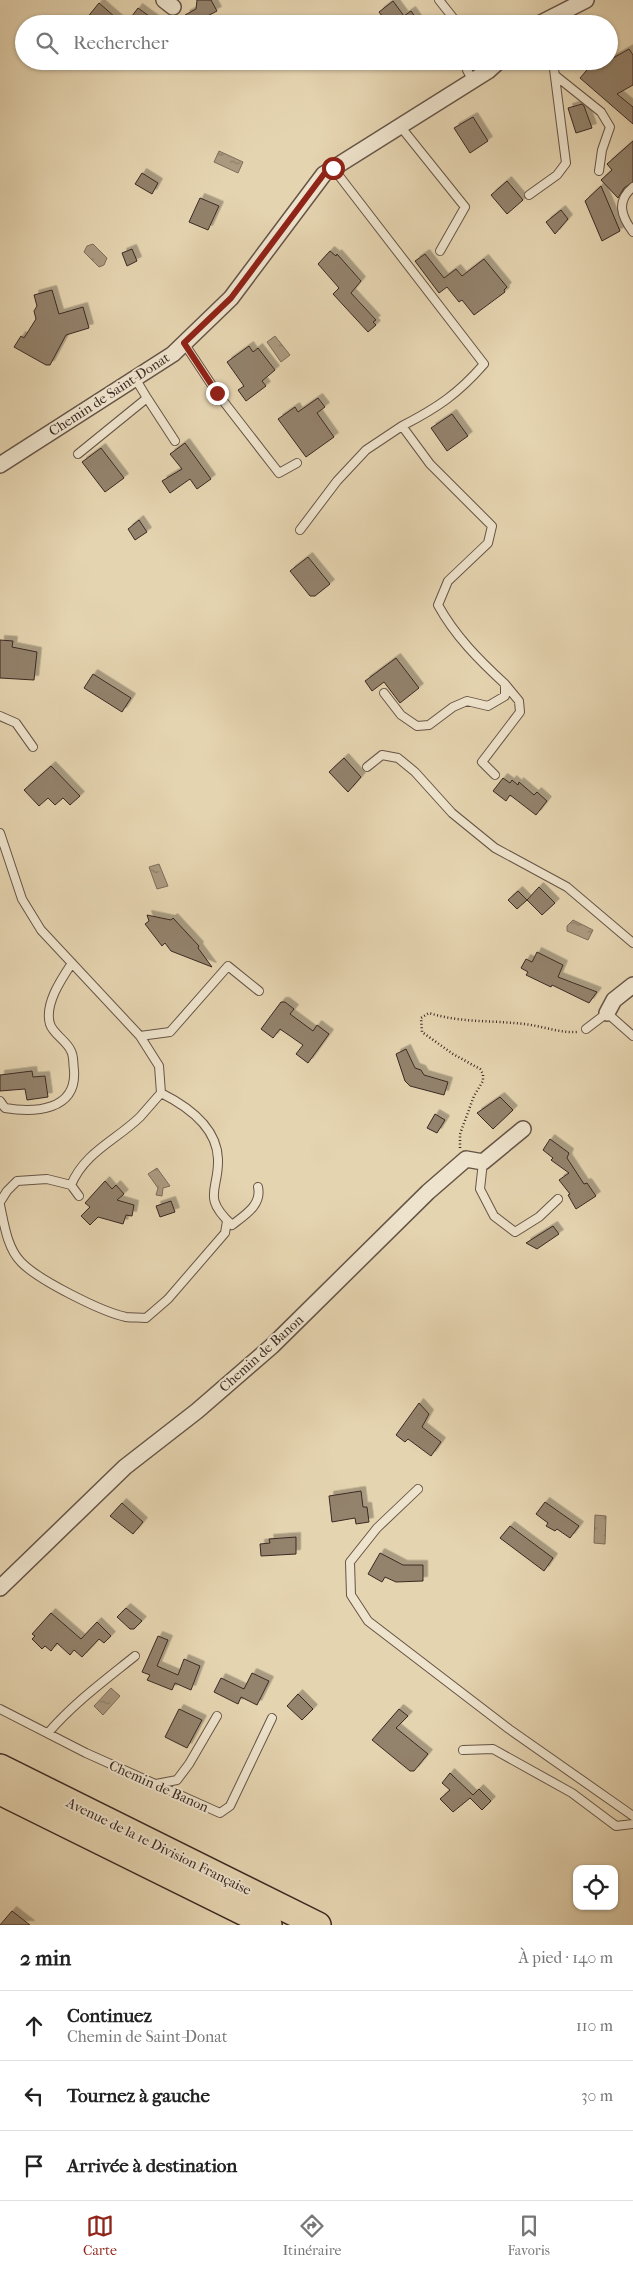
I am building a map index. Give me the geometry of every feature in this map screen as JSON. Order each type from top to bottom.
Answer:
[{"type":"highway","name":"Avenue de la 1e Division Française","points":[[0,1767],[318,1925]]},
{"type":"highway","name":"Avenue de la 1e Division Française","points":[[0,1792],[269,1925]]},
{"type":"street","points":[[557,15],[586,0]]},
{"type":"street","name":"Chemin de Saint-Donat","points":[[0,465],[172,354],[231,298],[324,174],[473,81],[487,70]]},
{"type":"street","points":[[607,1013],[614,1000],[633,985]]},
{"type":"street","points":[[462,1163],[466,1159],[483,1162],[522,1129]]},
{"type":"street","name":"Chemin de Banon","points":[[0,1588],[125,1467],[196,1411],[272,1346],[392,1227],[462,1163]]},
{"type":"lane","points":[[440,0],[451,15]]},
{"type":"lane","points":[[467,70],[473,81]]},
{"type":"lane","points":[[529,195],[557,175],[566,163],[555,70]]},
{"type":"lane","points":[[556,76],[601,112],[610,127],[602,150],[598,171]]},
{"type":"lane","points":[[400,126],[465,207],[440,250]]},
{"type":"lane","points":[[300,530],[337,481],[366,450],[402,426],[437,407],[466,385],[484,364],[333,168]]},
{"type":"lane","points":[[633,187],[624,194],[622,200],[624,215],[633,232]]},
{"type":"lane","points":[[184,343],[217,393],[279,473],[297,463]]},
{"type":"lane","points":[[135,378],[175,441]]},
{"type":"lane","points":[[78,454],[147,398]]},
{"type":"lane","points":[[402,426],[430,464],[492,526],[488,543],[448,582],[438,605],[450,626],[472,653],[505,684],[519,701],[520,712],[482,762],[495,775]]},
{"type":"lane","points":[[384,693],[401,715],[417,726],[429,725],[453,707],[467,701],[488,706],[505,696],[505,684]]},
{"type":"lane","points":[[0,716],[16,723],[34,748]]},
{"type":"lane","points":[[367,767],[382,755],[398,758],[415,772],[452,813],[495,848],[566,887],[633,943]]},
{"type":"lane","points":[[0,833],[22,899],[41,930],[140,1036],[159,1066],[161,1093],[139,1117],[97,1150],[78,1170],[71,1186]]},
{"type":"lane","points":[[0,1101],[5,1108],[22,1111],[44,1110],[68,1095],[74,1080],[72,1052],[50,1024],[50,1005],[63,976],[72,963]]},
{"type":"lane","points":[[140,1036],[170,1032],[228,966],[259,991]]},
{"type":"lane","points":[[586,1029],[607,1013],[633,1036]]},
{"type":"lane","points":[[161,1093],[183,1104],[201,1121],[216,1144],[218,1161],[212,1192],[216,1208],[232,1226],[257,1204],[260,1192],[258,1187]]},
{"type":"lane","points":[[483,1162],[480,1189],[494,1216],[515,1232],[539,1217],[558,1199]]},
{"type":"lane","points":[[79,1196],[71,1186],[47,1179],[17,1181],[0,1204],[6,1235],[20,1262],[50,1283],[92,1304],[125,1316],[146,1318],[168,1299],[225,1233],[227,1220]]},
{"type":"lane","points":[[418,1489],[377,1528],[350,1562],[351,1595],[368,1621],[509,1729],[633,1816]]},
{"type":"lane","points":[[48,1733],[68,1710],[87,1693],[135,1656]]},
{"type":"lane","name":"Chemin de Banon","points":[[0,1709],[220,1813],[230,1806],[272,1718]]},
{"type":"lane","points":[[156,1784],[177,1780],[189,1764],[217,1716]]},
{"type":"lane","points":[[462,1750],[493,1749],[572,1793],[616,1826],[633,1824]]},
{"type":"path","points":[[462,1163],[460,1134],[474,1096],[483,1081],[483,1074],[480,1069],[453,1054],[422,1032],[420,1018],[424,1014],[429,1013],[462,1021],[523,1024],[565,1032],[576,1032],[586,1029]]},
{"type":"water","points":[[219,151],[243,162],[238,173],[214,162]]},
{"type":"water","points":[[93,244],[107,258],[104,265],[99,267],[84,252],[87,246]]},
{"type":"water","points":[[275,336],[290,355],[281,362],[267,342]]},
{"type":"water","points":[[159,864],[168,886],[157,889],[149,867]]},
{"type":"water","points":[[573,920],[593,930],[588,940],[567,931],[567,926]]},
{"type":"water","points":[[157,1168],[170,1186],[163,1188],[162,1196],[156,1195],[158,1188],[148,1174]]},
{"type":"water","points":[[595,1515],[606,1516],[605,1544],[594,1543]]},
{"type":"water","points":[[111,1688],[120,1696],[103,1715],[94,1706]]},
{"type":"building","points":[[197,0],[211,0],[217,11],[209,15],[185,15],[196,9]]},
{"type":"building","points":[[393,1],[403,15],[381,15],[379,12]]},
{"type":"building","points":[[99,3],[113,15],[89,15]]},
{"type":"building","points":[[138,8],[148,15],[133,15]]},
{"type":"building","points":[[411,11],[414,15],[405,15]]},
{"type":"building","points":[[629,49],[633,55],[633,85],[617,94],[633,107],[633,124],[580,78],[587,70],[618,70],[618,55]]},
{"type":"building","points":[[582,104],[592,128],[576,133],[568,108]]},
{"type":"building","points":[[473,117],[488,141],[470,153],[454,128]]},
{"type":"building","points":[[633,141],[633,182],[624,188],[618,198],[601,180],[612,170],[607,164]]},
{"type":"building","points":[[142,173],[158,183],[152,194],[135,184]]},
{"type":"building","points":[[507,181],[523,200],[507,214],[491,195]]},
{"type":"building","points":[[601,186],[620,231],[602,241],[585,201]]},
{"type":"building","points":[[200,198],[219,206],[208,230],[189,222]]},
{"type":"building","points":[[561,210],[568,219],[555,234],[546,222]]},
{"type":"building","points":[[132,249],[137,261],[127,266],[122,253]]},
{"type":"building","points":[[330,251],[336,256],[337,254],[361,281],[351,293],[376,320],[373,322],[376,325],[368,332],[333,294],[339,288],[318,264]]},
{"type":"building","points":[[425,254],[444,278],[456,269],[462,276],[484,259],[507,287],[504,290],[505,292],[474,315],[462,300],[459,302],[447,287],[439,293],[415,261]]},
{"type":"building","points":[[52,290],[59,314],[83,307],[89,328],[66,335],[50,365],[46,365],[14,347],[21,336],[24,338],[36,319],[34,311],[37,306],[34,295]]},
{"type":"building","points":[[249,346],[253,352],[258,348],[275,370],[262,381],[266,386],[246,401],[238,390],[244,386],[227,362]]},
{"type":"building","points":[[318,398],[325,407],[317,413],[334,437],[306,457],[278,419],[295,407],[298,412]]},
{"type":"building","points":[[452,414],[468,436],[447,451],[431,428]]},
{"type":"building","points":[[185,443],[211,479],[197,489],[190,479],[170,493],[162,481],[182,469],[170,454]]},
{"type":"building","points":[[101,448],[124,478],[105,492],[82,462]]},
{"type":"building","points":[[139,520],[147,532],[135,540],[128,529]]},
{"type":"building","points":[[308,557],[330,584],[315,596],[310,596],[290,571]]},
{"type":"building","points":[[0,640],[13,641],[12,647],[37,652],[34,680],[0,678]]},
{"type":"building","points":[[396,658],[419,688],[400,703],[384,682],[372,691],[365,681]]},
{"type":"building","points":[[93,674],[131,698],[122,712],[84,688]]},
{"type":"building","points":[[344,758],[361,777],[348,792],[329,772]]},
{"type":"building","points":[[51,766],[80,796],[70,805],[63,798],[55,805],[48,798],[39,806],[24,790]]},
{"type":"building","points":[[503,778],[510,783],[512,780],[518,785],[519,782],[534,795],[537,792],[547,801],[536,815],[510,795],[506,801],[493,791]]},
{"type":"building","points":[[539,887],[555,903],[542,915],[527,900]]},
{"type":"building","points":[[518,891],[527,900],[517,909],[508,900]]},
{"type":"building","points":[[147,915],[171,920],[173,918],[199,946],[198,948],[212,967],[171,951],[165,943],[162,946],[145,924],[149,921]]},
{"type":"building","points":[[537,952],[563,965],[558,977],[597,992],[589,1003],[526,975],[528,972],[521,968],[526,959],[532,962]]},
{"type":"building","points":[[281,1002],[285,1002],[294,1009],[290,1014],[313,1031],[317,1025],[329,1034],[308,1063],[296,1054],[303,1045],[280,1029],[273,1038],[261,1029]]},
{"type":"building","points":[[406,1049],[415,1068],[421,1070],[424,1075],[448,1082],[444,1095],[410,1086],[405,1081],[396,1054]]},
{"type":"building","points":[[32,1071],[33,1077],[45,1076],[48,1097],[27,1100],[25,1089],[0,1091],[0,1075]]},
{"type":"building","points":[[500,1097],[513,1110],[493,1129],[477,1113]]},
{"type":"building","points":[[435,1114],[445,1120],[437,1133],[427,1128]]},
{"type":"building","points":[[550,1139],[569,1153],[567,1158],[584,1184],[587,1183],[596,1196],[576,1209],[568,1195],[570,1194],[559,1180],[569,1173],[551,1160],[553,1158],[543,1150]]},
{"type":"building","points":[[105,1181],[112,1189],[116,1185],[124,1194],[117,1200],[134,1205],[132,1216],[126,1215],[123,1224],[98,1217],[90,1225],[81,1216],[90,1207],[85,1203]]},
{"type":"building","points":[[171,1201],[175,1212],[160,1217],[156,1206]]},
{"type":"building","points":[[553,1226],[559,1234],[537,1249],[526,1243]]},
{"type":"building","points":[[419,1403],[429,1414],[422,1427],[441,1442],[431,1456],[408,1439],[405,1442],[396,1435]]},
{"type":"building","points":[[361,1491],[363,1507],[367,1507],[369,1522],[356,1524],[355,1518],[332,1522],[329,1496]]},
{"type":"building","points":[[545,1502],[579,1526],[570,1538],[557,1529],[555,1531],[546,1526],[548,1523],[536,1514]]},
{"type":"building","points":[[122,1503],[143,1522],[133,1534],[110,1516]]},
{"type":"building","points":[[510,1526],[553,1558],[544,1571],[500,1538]]},
{"type":"building","points":[[296,1537],[296,1554],[261,1556],[260,1544],[270,1543],[269,1539]]},
{"type":"building","points":[[380,1553],[403,1565],[423,1565],[423,1581],[396,1582],[385,1577],[382,1582],[368,1574]]},
{"type":"building","points":[[126,1608],[142,1621],[134,1629],[130,1629],[117,1617]]},
{"type":"building","points":[[51,1613],[81,1639],[97,1622],[111,1636],[104,1643],[99,1639],[82,1657],[74,1650],[70,1655],[57,1643],[51,1651],[45,1646],[42,1649],[32,1639],[35,1636],[32,1634]]},
{"type":"building","points":[[158,1636],[168,1640],[157,1666],[178,1675],[184,1659],[200,1666],[191,1690],[175,1683],[172,1690],[147,1680],[150,1675],[142,1672]]},
{"type":"building","points":[[252,1673],[269,1681],[257,1705],[241,1697],[238,1704],[214,1692],[221,1678],[244,1689]]},
{"type":"building","points":[[298,1694],[313,1709],[302,1720],[287,1706]]},
{"type":"building","points":[[179,1709],[202,1720],[187,1748],[165,1737]]},
{"type":"building","points":[[399,1709],[408,1716],[396,1728],[428,1754],[414,1771],[410,1771],[372,1740]]},
{"type":"building","points":[[450,1773],[473,1795],[479,1789],[491,1801],[482,1810],[470,1798],[453,1812],[440,1799],[450,1790],[442,1783]]},
{"type":"building","points":[[12,1911],[30,1925],[0,1925]]},
{"type":"route","points":[[217,393],[184,343],[231,298],[324,174],[333,168]]}]
